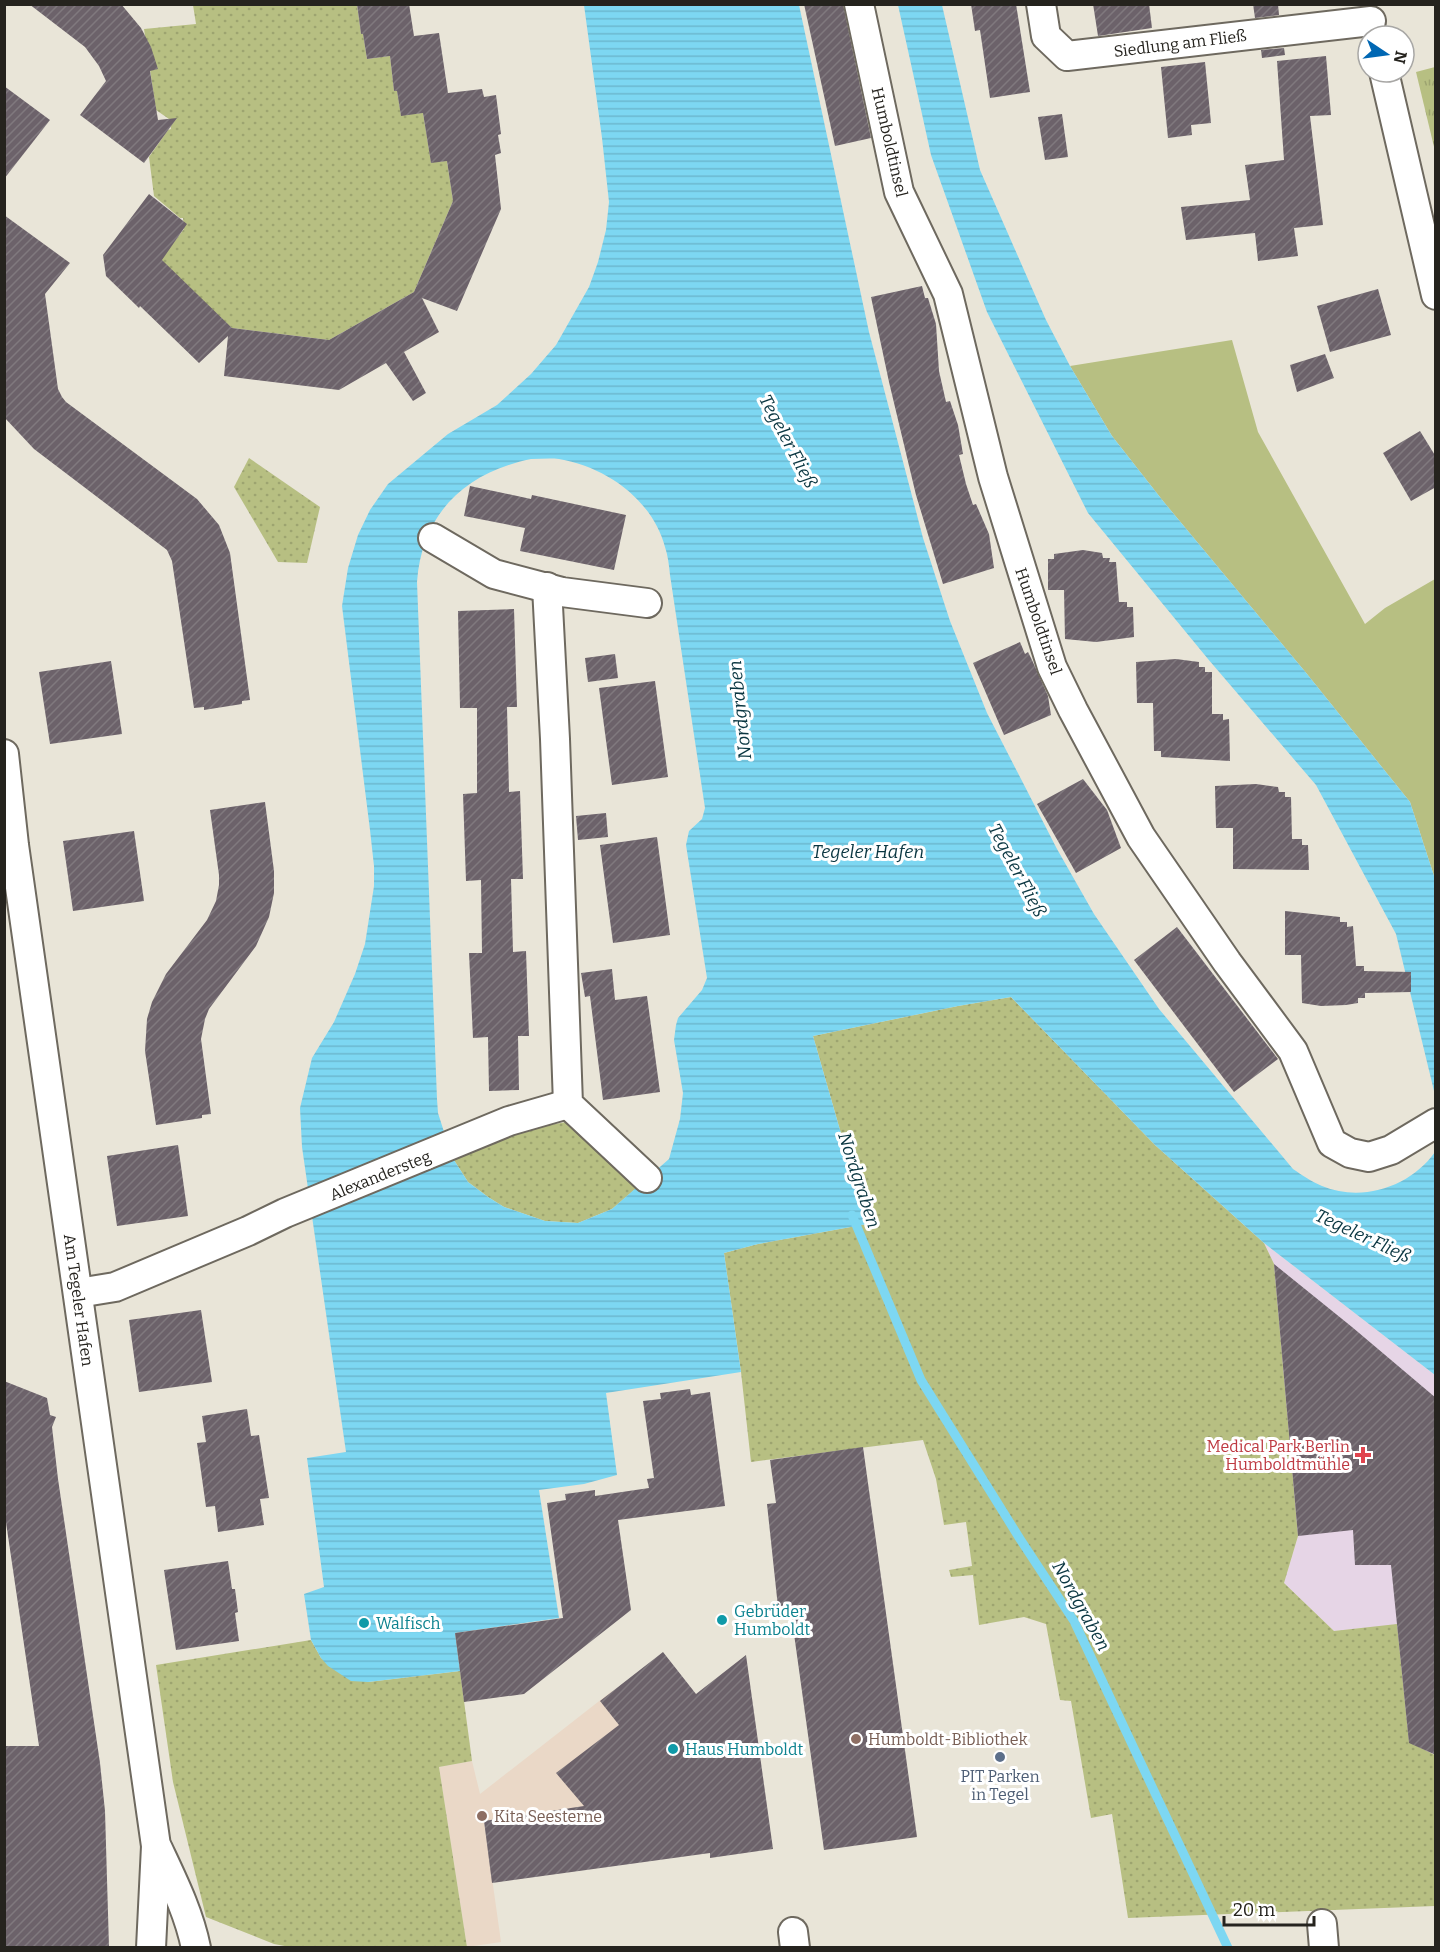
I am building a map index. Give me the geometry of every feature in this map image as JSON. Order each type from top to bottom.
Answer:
[{"type":"street","name":"Humboldtinsel","points":[[859,4],[899,192],[948,294],[993,477],[1052,667],[1073,710],[1141,837],[1227,962],[1293,1051],[1332,1143],[1350,1153],[1369,1157],[1391,1150],[1436,1123]]},
{"type":"street","name":"Siedlung am Fließ","points":[[1041,4],[1046,36],[1067,56],[1367,21]]},
{"type":"street","points":[[1387,84],[1436,295]]},
{"type":"street","points":[[433,538],[494,574],[562,592],[647,603]]},
{"type":"street","points":[[547,587],[555,739],[568,1104],[647,1178]]},
{"type":"street","name":"Am Tegeler Hafen","points":[[4,754],[6,795],[156,1846],[151,1947]]},
{"type":"street","name":"Alexandersteg","points":[[78,1293],[115,1287],[509,1121],[568,1104]]},
{"type":"street","name":"Am Tegeler Hafen","points":[[156,1846],[176,1886],[196,1947]]},
{"type":"shaded area","name":"Medical Park Berlin Humboldtmühle","points":[[1264,1243],[1435,1375],[1435,1755],[1409,1743],[1397,1625],[1334,1631],[1284,1583],[1298,1536],[1274,1264]]},
{"type":"shaded area","name":"Kita Seesterne","points":[[612,1691],[646,1736],[649,1797],[484,1821],[501,1942],[467,1947],[439,1767],[472,1761],[480,1794]]},
{"type":"green space","points":[[193,5],[357,5],[367,59],[390,56],[394,91],[397,91],[401,115],[423,113],[431,162],[447,161],[453,201],[414,292],[329,340],[232,328],[153,262],[184,229],[183,218],[180,218],[154,196],[149,157],[171,129],[169,119],[156,110],[144,29],[196,24]]},
{"type":"green space","points":[[1436,67],[1435,151],[1416,72]]},
{"type":"green space","points":[[1232,340],[1258,432],[1365,624],[1385,608],[1435,579],[1435,879],[1410,802],[1112,436],[1070,366]]},
{"type":"green space","points":[[249,458],[320,507],[307,563],[278,562],[234,487]]},
{"type":"green space","points":[[1011,997],[1155,1145],[1264,1243],[1274,1264],[1298,1536],[1284,1583],[1334,1631],[1397,1624],[1409,1742],[1435,1755],[1435,1906],[1128,1918],[1112,1814],[1091,1818],[1071,1701],[1060,1700],[1046,1624],[1024,1617],[979,1625],[973,1575],[951,1577],[949,1570],[972,1566],[966,1522],[944,1525],[936,1479],[923,1440],[751,1462],[724,1253],[758,1244],[867,1224],[813,1036]]},
{"type":"green space","points":[[572,1121],[641,1184],[612,1209],[578,1223],[545,1221],[504,1207],[468,1182],[452,1157],[504,1133]]},
{"type":"green space","points":[[311,1640],[321,1658],[368,1682],[460,1671],[472,1761],[439,1767],[467,1947],[290,1947],[274,1944],[206,1917],[173,1782],[156,1665]]},
{"type":"water","name":"Tegeler Hafen","points":[[584,5],[799,5],[869,332],[923,538],[950,621],[987,713],[1057,849],[1094,914],[1159,1009],[1293,1169],[1318,1184],[1338,1191],[1369,1192],[1400,1182],[1425,1164],[1435,1152],[1435,1375],[1264,1243],[1155,1145],[1011,997],[813,1036],[867,1224],[758,1244],[724,1253],[741,1372],[606,1393],[617,1475],[584,1484],[539,1490],[559,1618],[455,1633],[460,1671],[368,1682],[351,1681],[328,1666],[311,1640],[304,1594],[324,1587],[307,1458],[346,1452],[302,1147],[300,1108],[312,1058],[334,1022],[365,944],[374,886],[370,830],[342,606],[348,568],[358,535],[370,510],[388,484],[448,434],[497,405],[531,374],[556,345],[589,287],[606,230],[609,202]],"holes":[[[531,459],[559,459],[594,469],[625,488],[638,500],[650,514],[659,530],[668,561],[705,808],[702,819],[689,831],[686,845],[707,978],[702,990],[678,1018],[676,1025],[674,1040],[683,1093],[680,1119],[669,1159],[612,1209],[578,1223],[545,1221],[504,1207],[468,1182],[452,1157],[438,1113],[437,1099],[417,582],[421,557],[428,536],[438,516],[451,500],[486,474],[507,465]]]},
{"type":"water","points":[[898,5],[942,5],[980,170],[1046,320],[1070,366],[1112,436],[1410,802],[1435,879],[1435,1095],[1396,934],[1316,785],[1208,659],[1088,513],[987,312],[931,155]]},
{"type":"building","points":[[29,4],[121,4],[141,28],[151,47],[158,69],[150,71],[158,120],[177,118],[144,163],[80,115],[106,81],[99,66],[85,47]]},
{"type":"building","points":[[357,4],[409,4],[414,36],[439,33],[448,93],[482,89],[484,97],[496,95],[501,153],[495,155],[501,209],[457,311],[422,298],[439,332],[404,352],[426,393],[413,401],[386,363],[339,390],[224,376],[228,336],[199,363],[106,276],[103,255],[149,194],[187,224],[162,260],[232,328],[329,340],[414,292],[453,201],[447,161],[431,163],[423,113],[401,116],[397,91],[394,91],[390,56],[367,59]]},
{"type":"building","points":[[804,4],[843,4],[871,138],[835,146]]},
{"type":"building","points":[[971,4],[1016,4],[1030,92],[990,98],[980,30],[975,31]]},
{"type":"building","points":[[1093,4],[1149,4],[1152,28],[1098,36]]},
{"type":"building","points":[[1253,4],[1278,4],[1279,15],[1255,18]]},
{"type":"building","points":[[1284,48],[1285,55],[1262,58],[1261,50]]},
{"type":"building","points":[[1326,56],[1331,115],[1310,116],[1323,225],[1294,228],[1298,256],[1258,261],[1255,233],[1186,240],[1181,207],[1250,200],[1245,165],[1284,160],[1277,61]]},
{"type":"building","points":[[1205,62],[1211,123],[1191,125],[1192,135],[1168,138],[1161,67]]},
{"type":"building","points":[[4,86],[50,120],[4,179]]},
{"type":"building","points":[[1062,114],[1068,157],[1045,160],[1038,117]]},
{"type":"building","points":[[4,215],[70,263],[45,294],[58,389],[62,397],[197,499],[219,525],[230,553],[250,700],[242,701],[242,704],[204,710],[204,707],[194,708],[172,561],[167,550],[34,449],[4,417]]},
{"type":"building","points":[[922,286],[936,324],[939,371],[946,402],[950,401],[958,425],[963,454],[959,455],[966,484],[973,505],[976,504],[989,534],[994,568],[943,584],[916,495],[871,297]]},
{"type":"building","points":[[1378,289],[1391,335],[1330,352],[1317,306]]},
{"type":"building","points":[[1325,354],[1334,378],[1297,392],[1290,365]]},
{"type":"building","points":[[1420,431],[1436,457],[1436,487],[1411,501],[1383,453]]},
{"type":"building","points":[[470,486],[531,499],[532,495],[626,515],[614,570],[520,551],[525,528],[464,516]]},
{"type":"building","points":[[1083,550],[1102,553],[1103,558],[1110,558],[1109,562],[1116,562],[1119,602],[1127,602],[1127,607],[1133,607],[1134,637],[1096,642],[1065,639],[1064,590],[1048,590],[1048,559],[1054,559],[1054,554]]},
{"type":"building","points":[[514,609],[517,707],[507,707],[509,792],[520,791],[523,879],[511,879],[513,952],[526,951],[529,1036],[518,1036],[519,1090],[489,1091],[488,1037],[473,1038],[469,953],[482,953],[481,880],[466,881],[463,794],[477,793],[477,708],[460,708],[458,611]]},
{"type":"building","points":[[1020,642],[1025,654],[1028,652],[1048,696],[1051,715],[1004,735],[973,663]]},
{"type":"building","points":[[615,654],[618,678],[588,682],[585,658]]},
{"type":"building","points":[[1176,659],[1199,662],[1199,667],[1205,667],[1205,672],[1212,672],[1212,714],[1223,714],[1223,720],[1229,719],[1230,761],[1161,757],[1161,751],[1154,751],[1153,703],[1137,703],[1136,662]]},
{"type":"building","points":[[111,661],[122,734],[50,744],[39,672]]},
{"type":"building","points":[[655,681],[668,777],[612,785],[599,688]]},
{"type":"building","points":[[1083,779],[1107,810],[1121,848],[1076,873],[1037,804]]},
{"type":"building","points":[[1256,784],[1278,787],[1279,792],[1285,792],[1285,797],[1291,797],[1292,839],[1302,839],[1302,845],[1308,845],[1309,870],[1233,869],[1233,828],[1216,828],[1215,786]]},
{"type":"building","points":[[265,802],[274,871],[274,893],[269,917],[256,946],[209,1009],[205,1019],[201,1039],[211,1114],[202,1115],[202,1118],[156,1125],[145,1051],[147,1019],[152,1002],[166,974],[207,920],[216,901],[219,875],[210,810]]},
{"type":"building","points":[[606,813],[608,837],[578,840],[576,816]]},
{"type":"building","points":[[134,831],[144,901],[73,911],[63,841]]},
{"type":"building","points":[[657,837],[670,935],[613,943],[600,845]]},
{"type":"building","points":[[1285,911],[1340,917],[1340,922],[1347,922],[1347,927],[1353,926],[1356,966],[1364,966],[1364,971],[1411,972],[1411,992],[1365,993],[1365,998],[1358,998],[1358,1003],[1346,1005],[1321,1006],[1302,1003],[1301,955],[1285,955]]},
{"type":"building","points":[[1177,927],[1278,1059],[1234,1092],[1134,960]]},
{"type":"building","points":[[612,969],[615,1000],[647,996],[660,1092],[603,1100],[590,996],[585,997],[581,973]]},
{"type":"building","points":[[178,1145],[188,1216],[117,1226],[107,1156]]},
{"type":"building","name":"Medical Park Berlin Humboldtmühle","points":[[1274,1264],[1436,1398],[1436,1755],[1409,1743],[1391,1565],[1355,1565],[1353,1530],[1298,1536]]},
{"type":"building","points":[[201,1310],[212,1382],[139,1392],[129,1320]]},
{"type":"building","points":[[4,1381],[47,1398],[50,1415],[56,1417],[52,1427],[58,1479],[105,1811],[109,1947],[4,1947],[4,1746],[39,1746],[4,1509]]},
{"type":"building","points":[[690,1389],[691,1395],[710,1392],[725,1506],[618,1520],[631,1610],[524,1694],[464,1702],[455,1633],[563,1618],[547,1503],[566,1500],[565,1494],[595,1490],[595,1496],[649,1488],[647,1479],[654,1478],[643,1401],[661,1399],[660,1393]]},
{"type":"building","points":[[247,1409],[251,1436],[259,1435],[269,1498],[260,1499],[264,1525],[218,1532],[215,1506],[206,1507],[197,1443],[206,1442],[202,1416]]},
{"type":"building","name":"Humboldt-Bibliothek","points":[[863,1447],[917,1837],[824,1850],[790,1605],[778,1607],[767,1504],[776,1503],[770,1460]]},
{"type":"building","points":[[228,1561],[232,1589],[235,1589],[238,1612],[235,1613],[239,1641],[176,1650],[164,1570]]},
{"type":"building","name":"Haus Humboldt","points":[[663,1652],[696,1694],[746,1655],[773,1849],[710,1858],[710,1853],[492,1883],[484,1821],[584,1806],[556,1773],[619,1725],[600,1701]]},
{"type":"waterway","name":"Nordgraben","points":[[852,1215],[921,1380],[1074,1621],[1228,1948]]},
{"type":"place","name":"Medical Park Berlin Humboldtmühle","points":[[1363,1455]]},
{"type":"place","name":"Gebrüder Humboldt","points":[[722,1620]]},
{"type":"place","name":"Walfisch","points":[[364,1623]]},
{"type":"place","name":"Humboldt-Bibliothek","points":[[856,1739]]},
{"type":"place","name":"Haus Humboldt","points":[[673,1749]]},
{"type":"place","name":"PIT Parken in Tegel","points":[[1000,1757]]},
{"type":"place","name":"Kita Seesterne","points":[[482,1816]]},
{"type":"water label","name":"Tegeler Fließ","points":[[788,441]]},
{"type":"water label","name":"Tegeler Fließ","points":[[1017,870]]},
{"type":"water label","name":"Tegeler Fließ","points":[[1363,1236]]}]
